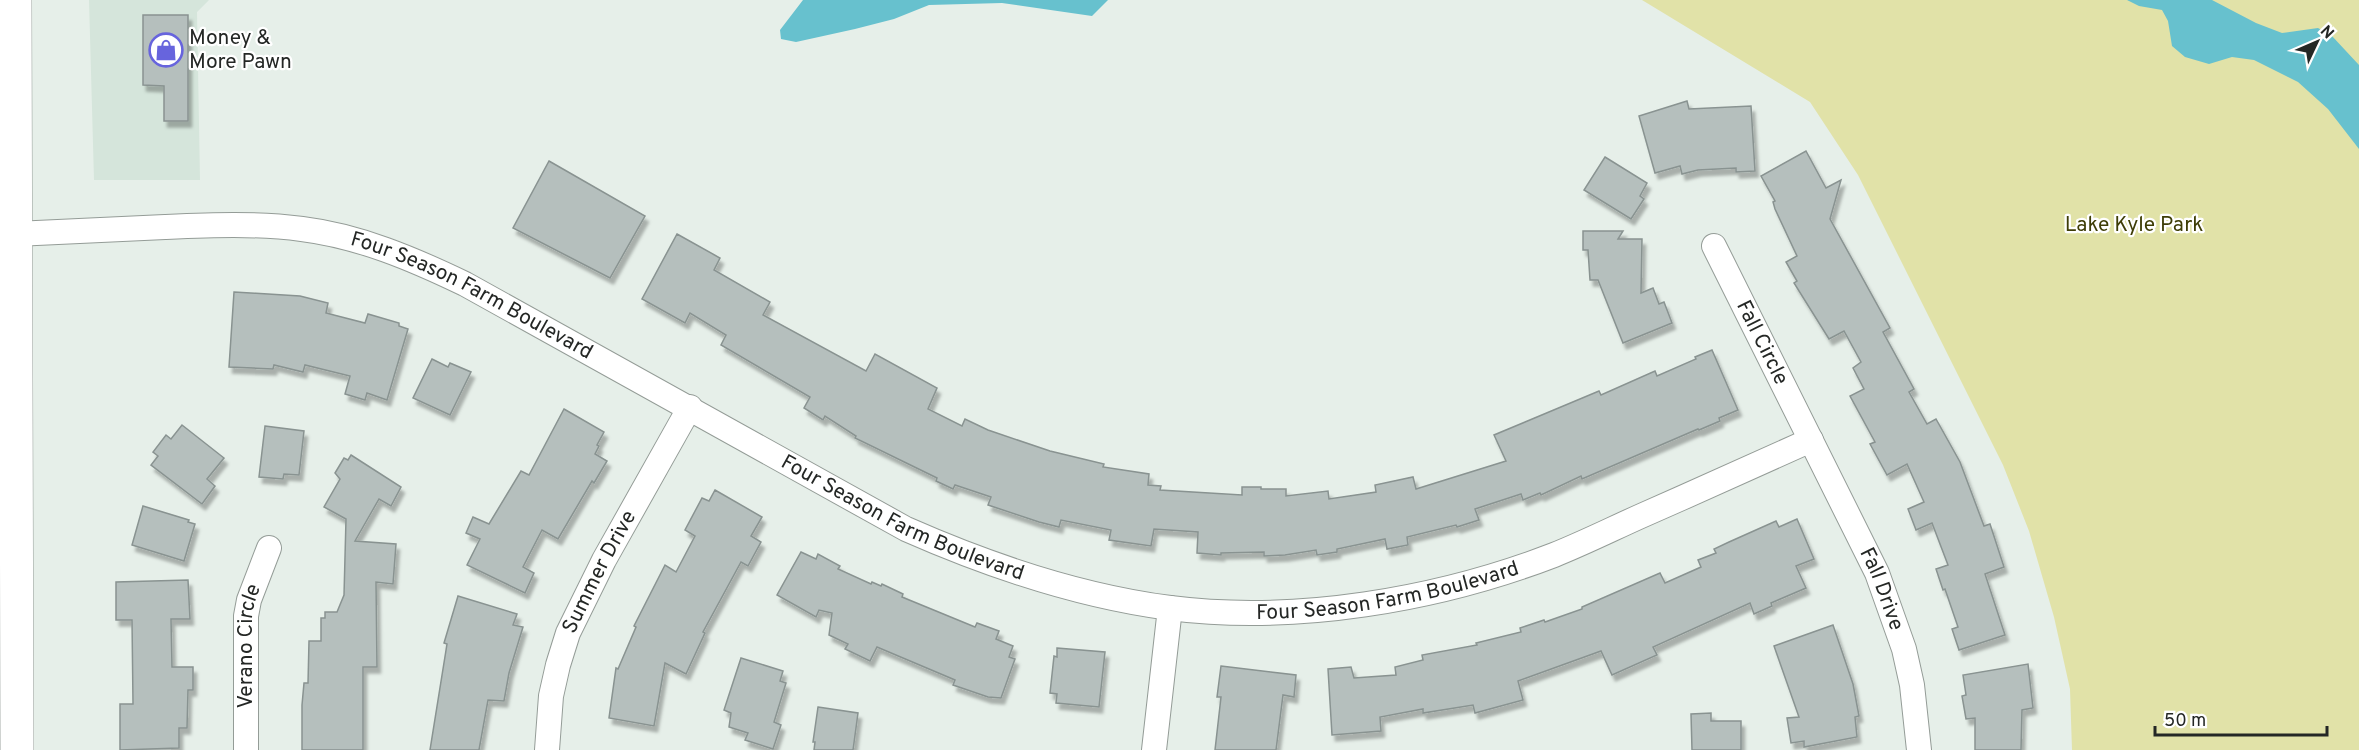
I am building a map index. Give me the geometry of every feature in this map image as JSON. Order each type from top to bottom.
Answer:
[{"type":"main road","points":[[15,0],[17,750]]},
{"type":"street","name":"Four Season Farm Boulevard","points":[[15,234],[263,225],[337,235],[379,248],[428,266],[465,284],[690,407],[862,506],[951,549],[1006,570],[1060,586],[1170,608],[1240,612],[1292,611],[1341,607],[1442,589],[1487,577],[1555,554],[1811,440]]},
{"type":"street","name":"Fall Circle","points":[[1714,246],[1811,440]]},
{"type":"street","name":"Summer Drive","points":[[547,750],[551,696],[568,633],[604,560],[690,407]]},
{"type":"street","name":"Fall Drive","points":[[1811,440],[1860,536],[1891,610],[1904,649],[1912,685],[1919,750]]},
{"type":"street","name":"Verano Circle","points":[[246,750],[246,616],[249,600],[269,548]]},
{"type":"street","points":[[1154,750],[1170,608]]},
{"type":"shaded area","points":[[89,0],[209,0],[197,12],[200,180],[94,180]]},
{"type":"green space","name":"Lake Kyle Park","points":[[1642,0],[2359,0],[2359,750],[2072,750],[2070,689],[2054,617],[2029,531],[2003,465],[1858,175],[1810,102]]},
{"type":"water","points":[[803,0],[1108,0],[1092,16],[1002,3],[929,5],[894,19],[855,29],[796,42],[781,39],[780,30]]},
{"type":"water","points":[[2127,0],[2212,0],[2256,23],[2282,33],[2318,28],[2332,36],[2359,65],[2359,149],[2328,109],[2298,82],[2254,60],[2232,57],[2209,64],[2185,57],[2172,46],[2168,21],[2162,10],[2139,6]]},
{"type":"building","name":"Money & More Pawn","points":[[143,15],[188,15],[188,121],[164,121],[164,86],[143,85]]},
{"type":"building","points":[[1687,101],[1689,109],[1751,106],[1755,171],[1736,172],[1736,168],[1698,170],[1682,174],[1680,166],[1655,173],[1639,116]]},
{"type":"building","points":[[1806,151],[1826,188],[1841,180],[1830,219],[1890,328],[1883,332],[1914,389],[1909,392],[1927,424],[1936,419],[1960,462],[1984,526],[1990,524],[2004,567],[1985,574],[2005,635],[1959,650],[1952,629],[1958,627],[1936,569],[1948,565],[1932,523],[1916,530],[1908,509],[1924,502],[1907,464],[1887,475],[1870,444],[1875,442],[1850,396],[1864,389],[1853,368],[1861,362],[1844,331],[1829,339],[1794,283],[1797,281],[1786,262],[1797,256],[1775,209],[1773,202],[1775,201],[1761,176]]},
{"type":"building","points":[[1605,157],[1647,183],[1640,196],[1644,199],[1631,219],[1584,190]]},
{"type":"building","points":[[549,161],[645,216],[610,278],[513,228]]},
{"type":"building","points":[[1583,231],[1623,231],[1618,239],[1642,239],[1641,293],[1653,288],[1659,304],[1664,302],[1672,323],[1623,343],[1598,280],[1590,280],[1588,250],[1583,250]]},
{"type":"building","points":[[677,234],[720,258],[714,270],[770,302],[763,315],[866,371],[875,354],[937,388],[928,409],[962,426],[965,419],[988,430],[1050,451],[1104,464],[1103,467],[1149,474],[1148,485],[1161,486],[1160,490],[1242,495],[1242,487],[1261,487],[1261,489],[1286,489],[1286,496],[1328,491],[1329,499],[1376,492],[1375,485],[1413,477],[1416,489],[1506,461],[1494,435],[1599,391],[1601,395],[1655,371],[1657,376],[1712,350],[1738,410],[1719,418],[1720,421],[1582,479],[1581,476],[1541,495],[1540,493],[1523,500],[1521,494],[1475,509],[1479,520],[1407,537],[1408,545],[1387,549],[1385,539],[1317,555],[1316,550],[1264,556],[1264,552],[1221,553],[1221,555],[1197,553],[1198,532],[1154,529],[1151,546],[1109,540],[1111,530],[1061,520],[1059,527],[1039,522],[988,505],[991,497],[955,485],[953,489],[936,481],[937,478],[855,438],[856,436],[825,416],[823,420],[804,408],[810,397],[721,345],[726,335],[690,313],[685,323],[642,299]]},
{"type":"building","points":[[234,292],[300,296],[328,303],[326,313],[365,323],[368,314],[399,323],[399,326],[408,329],[387,400],[367,393],[365,400],[345,394],[350,376],[305,365],[303,372],[274,365],[273,369],[229,367]]},
{"type":"building","points":[[432,359],[448,367],[450,363],[471,372],[450,415],[413,398]]},
{"type":"building","points":[[564,409],[604,432],[595,454],[607,461],[594,483],[592,481],[558,539],[542,530],[523,567],[534,573],[525,593],[467,565],[480,539],[466,533],[473,517],[489,524],[521,471],[529,475]]},
{"type":"building","points":[[182,425],[224,458],[207,479],[215,486],[202,504],[151,465],[158,456],[153,452],[166,435],[171,439]]},
{"type":"building","points":[[265,426],[304,431],[299,475],[284,474],[283,479],[259,477]]},
{"type":"building","points":[[351,455],[401,487],[391,506],[379,499],[355,541],[396,544],[393,584],[376,582],[377,667],[363,667],[363,750],[302,750],[302,705],[304,683],[308,683],[309,641],[321,641],[321,618],[325,618],[325,612],[337,612],[344,595],[346,519],[324,507],[340,479],[335,473],[344,458],[348,460]]},
{"type":"building","points":[[715,490],[762,517],[751,536],[761,542],[748,566],[741,562],[703,632],[705,633],[686,674],[665,663],[654,726],[609,718],[616,668],[618,669],[636,627],[634,626],[665,565],[676,572],[695,536],[685,530],[702,498],[709,501]]},
{"type":"building","points":[[143,506],[189,520],[188,522],[195,524],[184,561],[132,545]]},
{"type":"building","points":[[1797,519],[1814,559],[1796,566],[1806,588],[1771,603],[1772,606],[1754,614],[1750,603],[1653,647],[1657,655],[1612,675],[1601,651],[1518,681],[1523,700],[1475,713],[1473,705],[1423,713],[1423,709],[1380,717],[1381,731],[1332,735],[1328,669],[1351,667],[1354,678],[1396,675],[1395,667],[1423,660],[1422,655],[1477,645],[1476,643],[1521,632],[1520,628],[1582,609],[1582,607],[1660,573],[1665,583],[1701,567],[1698,560],[1716,553],[1714,549],[1776,521],[1779,527]]},
{"type":"building","points":[[801,552],[816,559],[818,554],[840,566],[838,569],[871,584],[872,582],[881,586],[882,584],[903,594],[902,597],[975,627],[977,623],[999,631],[996,639],[1013,646],[1009,657],[1015,659],[1001,698],[988,697],[953,685],[955,680],[877,647],[870,661],[845,649],[848,644],[829,635],[832,613],[819,610],[816,617],[777,595]]},
{"type":"building","points":[[188,580],[190,619],[171,619],[172,667],[193,667],[193,690],[188,690],[187,728],[179,728],[179,748],[120,750],[120,704],[133,704],[132,620],[116,620],[116,582]]},
{"type":"building","points":[[458,596],[517,614],[513,625],[523,627],[509,673],[504,701],[488,700],[479,750],[430,750],[447,644],[444,643]]},
{"type":"building","points":[[1833,625],[1853,684],[1859,716],[1855,717],[1857,737],[1804,747],[1804,741],[1791,743],[1787,718],[1799,717],[1774,646]]},
{"type":"building","points":[[1057,648],[1105,652],[1099,707],[1056,703],[1057,694],[1050,693]]},
{"type":"building","points":[[741,658],[783,671],[780,681],[786,683],[774,722],[781,725],[773,749],[745,740],[748,733],[729,727],[731,713],[724,710]]},
{"type":"building","points":[[2028,664],[2033,708],[2022,710],[2021,750],[1975,750],[1975,718],[1966,719],[1962,696],[1966,695],[1963,675]]},
{"type":"building","points":[[1221,666],[1296,675],[1294,697],[1283,695],[1276,750],[1215,750],[1221,697],[1217,697]]},
{"type":"building","points":[[818,707],[858,713],[853,750],[814,750]]},
{"type":"building","points":[[1711,713],[1711,721],[1741,721],[1741,750],[1692,750],[1691,714]]},
{"type":"place","name":"Money & More Pawn","points":[[166,50]]}]
